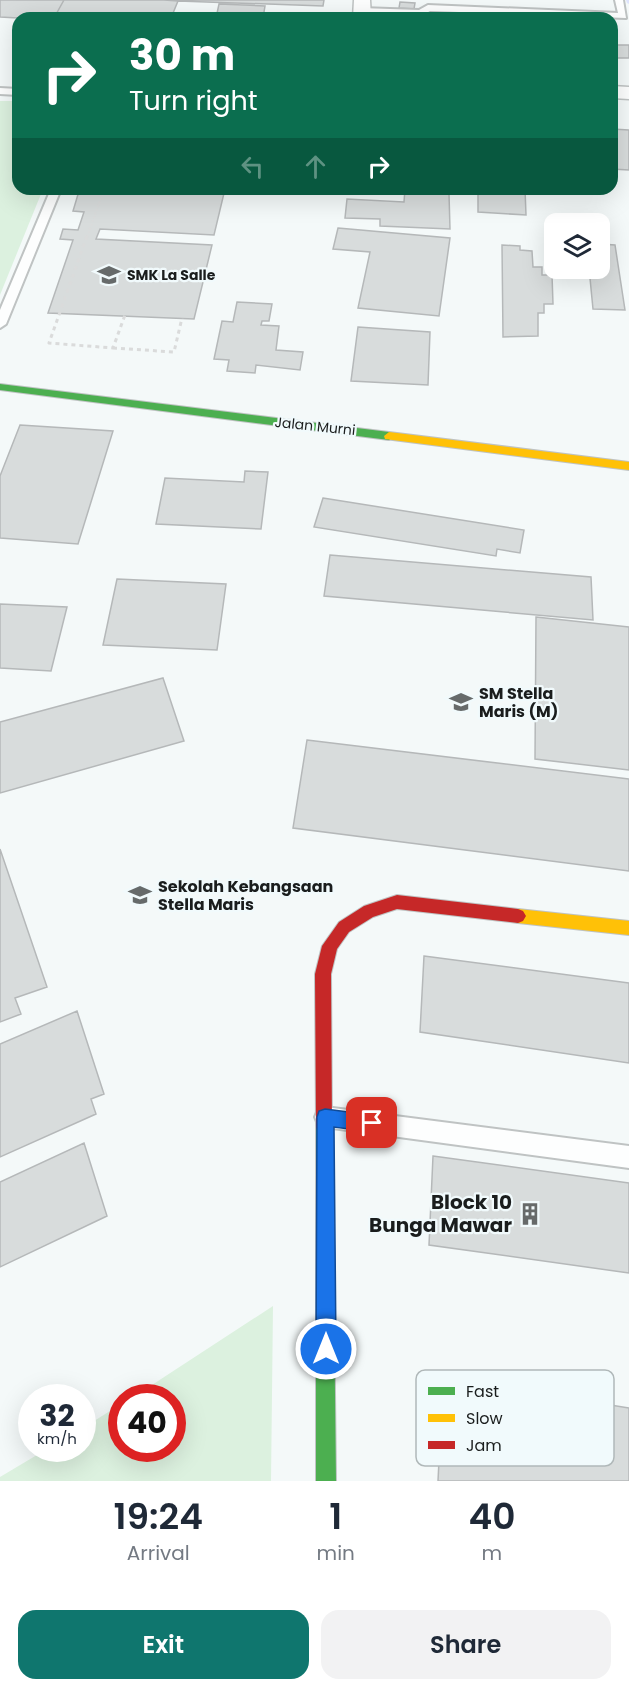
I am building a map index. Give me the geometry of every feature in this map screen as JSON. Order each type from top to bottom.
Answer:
[{"type":"street","name":"Jalan Murni","points":[[0,387],[629,466]]},
{"type":"street","points":[[326,1481],[325,1117],[322,974],[331,943],[348,923],[371,908],[397,902],[629,928]]},
{"type":"lane","points":[[618,16],[622,16],[619,0]]},
{"type":"lane","points":[[362,10],[462,12]]},
{"type":"lane","points":[[0,324],[54,195]]},
{"type":"lane","points":[[325,1117],[629,1157]]},
{"type":"path","points":[[102,195],[49,343],[174,351],[182,318]]},
{"type":"path","points":[[113,348],[124,315]]},
{"type":"green space","points":[[0,101],[12,101],[12,195],[41,195],[0,295]]},
{"type":"green space","points":[[273,1306],[271,1481],[0,1481],[0,1477],[25,1462],[96,1462],[96,1420],[108,1412],[108,1462],[186,1462],[186,1384],[153,1384]]},
{"type":"building","points":[[0,0],[324,0],[323,6],[178,1],[173,12],[12,12],[12,18],[0,17]]},
{"type":"building","points":[[64,0],[178,1],[173,12],[57,12]]},
{"type":"building","points":[[400,2],[415,3],[414,9],[399,8]]},
{"type":"building","points":[[219,4],[265,6],[264,12],[217,12]]},
{"type":"building","points":[[618,45],[629,45],[629,58],[618,58]]},
{"type":"building","points":[[618,129],[629,130],[629,170],[618,169]]},
{"type":"building","points":[[78,195],[224,195],[214,235],[100,229],[96,239],[212,245],[194,319],[48,313],[73,240],[60,239],[63,229],[78,230],[84,212],[73,211]]},
{"type":"building","points":[[405,195],[449,195],[450,229],[380,226],[380,219],[345,218],[347,199],[404,202]]},
{"type":"building","points":[[478,195],[525,195],[526,215],[478,212]]},
{"type":"building","points":[[338,228],[450,238],[439,316],[358,308],[370,252],[333,249]]},
{"type":"building","points":[[502,245],[520,246],[520,250],[532,251],[533,267],[542,267],[544,279],[552,279],[553,304],[544,304],[544,313],[538,313],[538,336],[503,337]]},
{"type":"building","points":[[610,245],[615,245],[625,310],[593,309],[590,279],[610,279]]},
{"type":"building","points":[[237,302],[272,304],[269,321],[262,321],[261,325],[279,326],[276,350],[303,352],[300,370],[256,365],[255,373],[227,371],[229,360],[214,359],[222,321],[233,322]]},
{"type":"building","points":[[358,327],[430,332],[428,385],[351,381]]},
{"type":"building","points":[[20,425],[113,431],[78,544],[0,538],[0,476]]},
{"type":"building","points":[[245,471],[268,472],[261,529],[156,524],[165,478],[244,482]]},
{"type":"building","points":[[323,498],[524,530],[520,553],[497,549],[496,556],[314,527]]},
{"type":"building","points":[[330,555],[591,577],[593,620],[324,596]]},
{"type":"building","points":[[117,579],[226,584],[217,650],[103,645]]},
{"type":"building","points":[[0,604],[67,607],[51,671],[0,668]]},
{"type":"building","points":[[536,617],[629,627],[629,770],[535,759]]},
{"type":"building","points":[[163,678],[184,741],[0,793],[0,722]]},
{"type":"building","points":[[307,740],[629,779],[629,871],[293,828]]},
{"type":"building","points":[[0,849],[47,987],[15,998],[21,1014],[0,1022]]},
{"type":"building","points":[[424,956],[629,983],[629,1063],[420,1032]]},
{"type":"building","points":[[77,1011],[104,1094],[91,1099],[96,1114],[0,1157],[0,1044]]},
{"type":"building","points":[[84,1143],[107,1216],[0,1267],[0,1182]]},
{"type":"building","name":"Block 10 Bunga Mawar","points":[[433,1156],[629,1183],[629,1273],[429,1245]]},
{"type":"building","points":[[614,1406],[629,1408],[629,1481],[438,1481],[439,1466],[614,1466]]},
{"type":"traffic: fast","points":[[0,387],[389,436]]},
{"type":"traffic: fast","points":[[324,1127],[326,1481]]},
{"type":"traffic: slow","points":[[389,436],[629,466]]},
{"type":"traffic: slow","points":[[518,916],[629,928]]},
{"type":"traffic: jam","points":[[324,1127],[323,974],[330,946],[344,927],[369,911],[397,902],[518,916]]},
{"type":"place","name":"SMK La Salle","points":[[109,275]]},
{"type":"place","name":"SM Stella Maris (M)","points":[[461,702]]},
{"type":"place","name":"Sekolah Kebangsaan Stella Maris","points":[[140,895]]},
{"type":"place","name":"Block 10 Bunga Mawar","points":[[530,1214]]},
{"type":"route","points":[[326,1349],[325,1117],[372,1123]]}]
